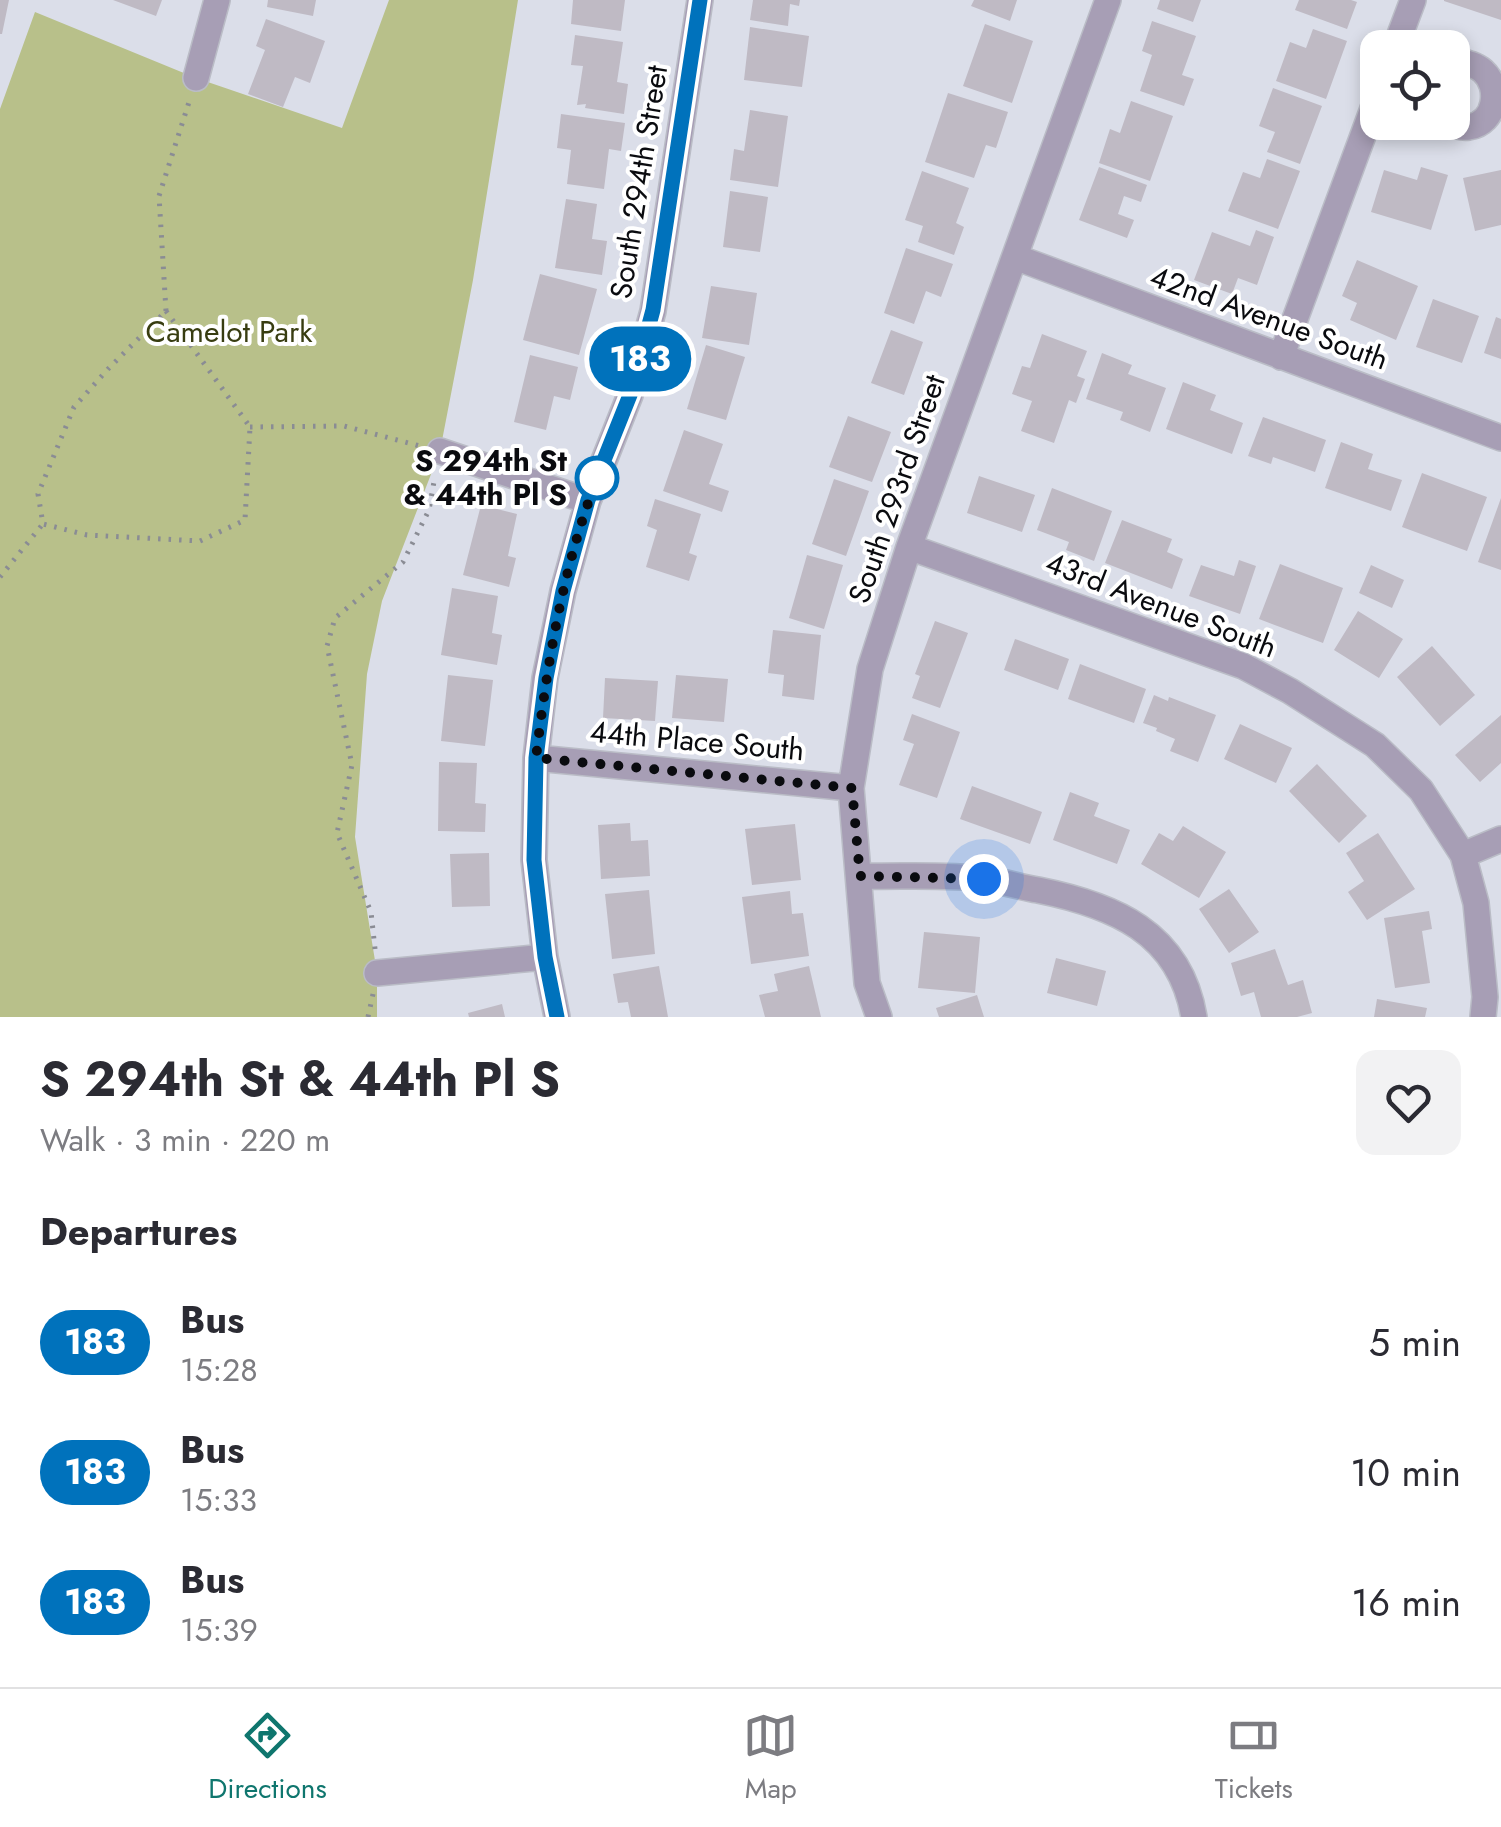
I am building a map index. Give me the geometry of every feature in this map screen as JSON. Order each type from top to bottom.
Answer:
[{"type":"street","points":[[196,78],[217,0]]},
{"type":"street","name":"South 294th Street","points":[[557,1017],[545,957],[534,860],[536,758],[546,678],[563,591],[588,500],[630,395],[653,310],[700,0]]},
{"type":"street","name":"South 293rd Street","points":[[878,1017],[867,983],[852,788],[870,669],[910,547],[1108,0]]},
{"type":"street","points":[[1407,30],[1413,0]]},
{"type":"street","points":[[1470,65],[1487,73],[1496,92],[1491,113],[1470,127]]},
{"type":"street","points":[[1281,357],[1361,140]]},
{"type":"street","name":"42nd Avenue South","points":[[1014,257],[1501,438]]},
{"type":"street","points":[[440,451],[588,500]]},
{"type":"street","name":"43rd Avenue South","points":[[910,547],[1242,666],[1290,691],[1375,745],[1421,790],[1464,855],[1476,904],[1485,997],[1483,1017]]},
{"type":"street","name":"44th Place South","points":[[536,758],[852,788]]},
{"type":"street","points":[[1464,855],[1501,839]]},
{"type":"street","points":[[860,876],[984,879],[1103,906],[1138,925],[1176,963],[1192,999],[1194,1017]]},
{"type":"street","points":[[377,973],[545,957]]},
{"type":"path","points":[[43,524],[86,535],[200,542],[245,520],[250,426],[166,311],[159,196],[196,78]]},
{"type":"path","points":[[0,577],[43,524],[38,494],[74,407],[166,311]]},
{"type":"path","points":[[250,426],[344,426],[440,451],[429,510],[403,562],[335,618],[327,646],[352,765],[337,833],[370,912],[377,973],[368,1017]]},
{"type":"green space","name":"Camelot Park","points":[[389,0],[518,0],[473,280],[440,451],[382,601],[367,674],[355,837],[377,973],[377,1017],[0,1017],[0,109],[35,12],[196,78],[342,128]]},
{"type":"building","points":[[0,0],[9,0],[2,34],[0,34]]},
{"type":"building","points":[[113,0],[162,0],[156,16]]},
{"type":"building","points":[[268,0],[316,0],[313,16],[267,7]]},
{"type":"building","points":[[573,0],[625,0],[621,31],[571,24]]},
{"type":"building","points":[[753,0],[800,0],[799,6],[790,4],[788,26],[750,20]]},
{"type":"building","points":[[974,0],[1017,0],[1010,21],[971,6]]},
{"type":"building","points":[[1160,0],[1201,0],[1193,22],[1157,9]]},
{"type":"building","points":[[1299,0],[1357,2],[1347,29],[1295,10]]},
{"type":"building","points":[[1501,0],[1501,20],[1444,1]]},
{"type":"building","points":[[266,19],[325,41],[310,83],[295,77],[283,107],[248,94],[265,50],[256,46]]},
{"type":"building","points":[[1152,21],[1196,36],[1182,75],[1194,79],[1184,106],[1140,91],[1152,55],[1142,51]]},
{"type":"building","points":[[985,24],[1033,41],[1012,103],[963,86]]},
{"type":"building","points":[[750,27],[809,36],[802,87],[744,80]]},
{"type":"building","points":[[1313,29],[1347,41],[1326,99],[1276,81],[1290,42],[1306,48]]},
{"type":"building","points":[[575,35],[623,42],[617,82],[628,84],[624,114],[577,105],[583,66],[571,65]]},
{"type":"building","points":[[1273,88],[1322,106],[1300,164],[1267,152],[1275,132],[1259,126]]},
{"type":"building","points":[[948,93],[1008,112],[996,148],[986,145],[974,178],[925,162]]},
{"type":"building","points":[[1131,101],[1173,116],[1150,181],[1099,163],[1110,129],[1120,133]]},
{"type":"building","points":[[750,110],[788,116],[778,187],[730,180],[734,149],[744,151]]},
{"type":"building","points":[[561,114],[625,123],[621,151],[609,149],[604,189],[567,184],[571,150],[557,148]]},
{"type":"building","points":[[1267,159],[1300,171],[1278,229],[1228,211],[1243,172],[1260,178]]},
{"type":"building","points":[[1099,167],[1147,185],[1141,202],[1124,196],[1118,214],[1134,220],[1127,238],[1079,220]]},
{"type":"building","points":[[1421,167],[1448,175],[1431,230],[1371,212],[1384,170],[1417,180]]},
{"type":"building","points":[[1501,170],[1501,225],[1475,231],[1463,178]]},
{"type":"building","points":[[922,171],[969,188],[956,223],[964,227],[954,255],[918,242],[923,226],[905,220]]},
{"type":"building","points":[[730,191],[768,197],[760,252],[723,247]]},
{"type":"building","points":[[566,199],[597,204],[592,239],[607,241],[602,275],[555,268]]},
{"type":"building","points":[[1256,230],[1274,237],[1257,285],[1238,278],[1232,294],[1194,280],[1212,232],[1250,246]]},
{"type":"building","points":[[906,248],[953,264],[941,297],[926,291],[914,324],[884,313]]},
{"type":"building","points":[[1357,260],[1418,286],[1396,340],[1350,320],[1357,303],[1342,296]]},
{"type":"building","points":[[540,274],[597,289],[579,355],[523,340]]},
{"type":"building","points":[[711,286],[757,293],[749,345],[702,338]]},
{"type":"building","points":[[1433,299],[1479,316],[1462,363],[1416,347]]},
{"type":"building","points":[[1496,317],[1501,319],[1501,359],[1484,353]]},
{"type":"building","points":[[891,330],[923,342],[904,395],[871,383]]},
{"type":"building","points":[[1042,334],[1087,351],[1077,376],[1085,379],[1076,403],[1069,400],[1054,443],[1021,431],[1032,401],[1012,394],[1022,366],[1030,368]]},
{"type":"building","points":[[706,345],[745,357],[726,420],[687,409]]},
{"type":"building","points":[[1102,353],[1132,365],[1128,374],[1166,388],[1150,432],[1120,420],[1123,412],[1086,399]]},
{"type":"building","points":[[530,355],[578,367],[570,400],[554,396],[546,430],[514,422]]},
{"type":"building","points":[[1183,382],[1216,395],[1210,410],[1243,423],[1232,454],[1166,429]]},
{"type":"building","points":[[848,416],[891,432],[872,482],[829,467]]},
{"type":"building","points":[[1263,417],[1326,440],[1315,472],[1273,457],[1271,464],[1248,456]]},
{"type":"building","points":[[684,430],[723,444],[709,484],[729,491],[722,512],[663,491]]},
{"type":"building","points":[[1341,442],[1373,454],[1368,469],[1402,480],[1391,511],[1325,488]]},
{"type":"building","points":[[1422,473],[1487,497],[1467,551],[1402,527]]},
{"type":"building","points":[[979,476],[1035,495],[1022,532],[967,513]]},
{"type":"building","points":[[834,479],[869,491],[846,556],[812,544]]},
{"type":"building","points":[[1052,488],[1112,511],[1094,561],[1066,550],[1069,542],[1037,530]]},
{"type":"building","points":[[1501,498],[1501,570],[1478,562]]},
{"type":"building","points":[[655,499],[701,514],[689,553],[697,556],[689,581],[646,567],[657,530],[647,526]]},
{"type":"building","points":[[481,505],[517,514],[508,556],[516,558],[509,587],[463,575]]},
{"type":"building","points":[[1122,520],[1172,539],[1167,552],[1183,559],[1172,589],[1105,563]]},
{"type":"building","points":[[807,555],[843,565],[824,629],[789,618]]},
{"type":"building","points":[[1239,560],[1256,566],[1240,614],[1189,596],[1201,565],[1234,576]]},
{"type":"building","points":[[1280,564],[1343,588],[1323,643],[1259,619]]},
{"type":"building","points":[[1371,565],[1404,580],[1392,608],[1359,593]]},
{"type":"building","points":[[452,588],[498,596],[492,633],[502,635],[497,665],[441,655]]},
{"type":"building","points":[[1358,611],[1403,639],[1379,678],[1334,650]]},
{"type":"building","points":[[935,621],[968,633],[940,708],[912,698],[920,676],[915,674]]},
{"type":"building","points":[[773,630],[821,635],[814,700],[782,696],[784,675],[768,673]]},
{"type":"building","points":[[1015,639],[1069,659],[1058,690],[1004,670]]},
{"type":"building","points":[[1432,646],[1475,695],[1440,726],[1397,677]]},
{"type":"building","points":[[1080,664],[1146,689],[1134,723],[1068,699]]},
{"type":"building","points":[[448,675],[493,680],[485,746],[441,741]]},
{"type":"building","points":[[676,675],[728,679],[724,722],[672,718]]},
{"type":"building","points":[[605,678],[658,681],[655,721],[603,718]]},
{"type":"building","points":[[1154,695],[1216,715],[1198,762],[1170,751],[1175,739],[1143,723]]},
{"type":"building","points":[[912,714],[960,732],[937,798],[899,785],[914,744],[903,740]]},
{"type":"building","points":[[1501,715],[1501,763],[1480,782],[1455,755]]},
{"type":"building","points":[[1240,724],[1292,748],[1276,783],[1224,759]]},
{"type":"building","points":[[439,762],[477,763],[475,803],[486,804],[485,832],[438,831]]},
{"type":"building","points":[[1317,764],[1367,816],[1339,843],[1289,791]]},
{"type":"building","points":[[972,786],[1042,812],[1030,844],[960,819]]},
{"type":"building","points":[[1070,792],[1099,803],[1094,816],[1130,830],[1117,864],[1053,840]]},
{"type":"building","points":[[630,823],[631,841],[648,840],[650,876],[601,879],[598,825]]},
{"type":"building","points":[[795,824],[801,880],[752,885],[745,829]]},
{"type":"building","points":[[1183,826],[1226,852],[1199,898],[1141,864],[1159,833],[1173,841]]},
{"type":"building","points":[[1378,833],[1415,889],[1367,920],[1348,892],[1364,881],[1346,853]]},
{"type":"building","points":[[489,853],[490,906],[452,907],[450,854]]},
{"type":"building","points":[[1229,889],[1259,932],[1229,953],[1199,909]]},
{"type":"building","points":[[649,890],[655,954],[612,959],[605,894]]},
{"type":"building","points":[[790,891],[792,914],[803,913],[809,956],[751,964],[742,897]]},
{"type":"building","points":[[1429,911],[1432,929],[1422,931],[1430,983],[1395,988],[1384,918]]},
{"type":"building","points":[[924,932],[980,937],[975,993],[918,988]]},
{"type":"building","points":[[1275,949],[1288,985],[1303,980],[1312,1013],[1261,1017],[1254,992],[1241,996],[1231,963]]},
{"type":"building","points":[[1056,958],[1106,971],[1097,1006],[1047,993]]},
{"type":"building","points":[[659,966],[668,1017],[631,1017],[628,1002],[618,1003],[613,974]]},
{"type":"building","points":[[809,966],[821,1017],[765,1017],[759,995],[778,991],[774,974]]},
{"type":"building","points":[[977,995],[984,1017],[939,1017],[936,1008]]},
{"type":"building","points":[[1377,999],[1427,1008],[1425,1017],[1374,1017]]},
{"type":"building","points":[[502,1004],[505,1017],[469,1017],[468,1013]]},
{"type":"bus line","name":"183","points":[[557,1017],[545,957],[534,860],[536,758],[546,678],[563,591],[588,500],[630,395],[653,310],[700,0]]},
{"type":"place","name":"S 294th St & 44th Pl S","points":[[597,478]]},
{"type":"route","points":[[597,478],[602,466],[588,500],[563,591],[536,758],[852,788],[860,876],[984,879]]}]
